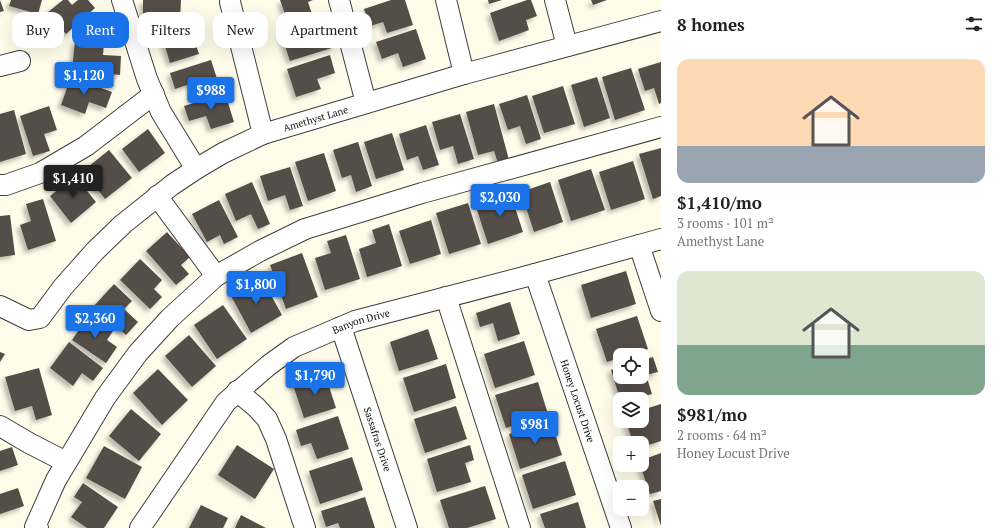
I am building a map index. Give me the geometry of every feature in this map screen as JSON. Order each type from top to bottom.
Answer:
[{"type":"street","points":[[122,0],[147,79],[161,112],[196,169]]},
{"type":"street","points":[[339,0],[366,103]]},
{"type":"street","points":[[446,0],[464,74]]},
{"type":"street","points":[[555,0],[567,46]]},
{"type":"street","points":[[230,2],[263,134]]},
{"type":"street","name":"Amethyst Lane","points":[[0,306],[29,320],[40,318],[63,287],[95,251],[123,224],[157,196],[196,169],[223,153],[263,134],[464,74],[661,21]]},
{"type":"street","points":[[0,66],[20,61]]},
{"type":"street","points":[[0,185],[6,185],[40,173],[86,146],[154,94]]},
{"type":"street","points":[[35,528],[56,480],[105,398],[138,353],[170,318],[216,276],[260,251],[305,229],[422,193],[661,127]]},
{"type":"street","points":[[157,196],[216,276]]},
{"type":"street","name":"Banyon Drive","points":[[140,528],[226,402],[269,365],[294,347],[355,321],[661,239]]},
{"type":"street","points":[[639,245],[661,312]]},
{"type":"street","name":"Honey Locust Drive","points":[[534,274],[622,528]]},
{"type":"street","points":[[446,297],[520,528]]},
{"type":"street","name":"Sassafras Drive","points":[[341,327],[406,528]]},
{"type":"street","points":[[237,391],[256,407],[267,419],[276,439],[305,528]]},
{"type":"street","points":[[0,426],[66,462]]},
{"type":"building","points":[[0,0],[4,11],[0,12]]},
{"type":"building","points":[[11,0],[42,0],[39,12],[31,12],[9,6]]},
{"type":"building","points":[[63,0],[68,0],[72,5],[78,0],[88,0],[95,8],[91,12],[72,12],[72,29],[66,34],[64,32],[64,12],[48,12]]},
{"type":"building","points":[[143,0],[181,0],[180,12],[143,12]]},
{"type":"building","points":[[280,0],[313,0],[308,2],[311,12],[284,12]]},
{"type":"building","points":[[391,0],[405,0],[413,25],[387,33],[383,22],[372,25],[372,12],[365,12],[364,9]]},
{"type":"building","points":[[488,0],[502,0],[489,4]]},
{"type":"building","points":[[527,0],[531,0],[537,16],[526,20],[529,30],[499,41],[490,13]]},
{"type":"building","points":[[591,0],[607,0],[593,5]]},
{"type":"building","points":[[416,29],[426,59],[403,67],[398,53],[382,59],[376,42]]},
{"type":"building","points":[[74,48],[104,48],[103,55],[121,56],[120,75],[72,70]]},
{"type":"building","points":[[166,48],[197,48],[199,54],[170,63]]},
{"type":"building","points":[[286,48],[332,48],[290,61]]},
{"type":"building","points":[[330,55],[335,73],[317,79],[321,89],[296,97],[287,69]]},
{"type":"building","points":[[211,60],[220,88],[197,95],[193,83],[175,89],[170,73]]},
{"type":"building","points":[[661,62],[661,103],[659,104],[654,88],[645,91],[638,69]]},
{"type":"building","points":[[631,68],[645,110],[615,120],[602,77]]},
{"type":"building","points":[[71,77],[112,92],[106,108],[89,102],[85,114],[61,105]]},
{"type":"building","points":[[597,77],[610,118],[584,127],[571,85]]},
{"type":"building","points":[[563,86],[575,124],[544,133],[532,96]]},
{"type":"building","points":[[225,93],[234,122],[211,129],[206,116],[189,121],[184,106]]},
{"type":"building","points":[[527,95],[541,139],[526,144],[520,126],[508,130],[499,104]]},
{"type":"building","points":[[494,104],[509,160],[498,163],[494,151],[478,155],[466,112]]},
{"type":"building","points":[[49,106],[57,130],[44,134],[50,151],[33,156],[20,116]]},
{"type":"building","points":[[14,110],[26,154],[0,162],[0,114]]},
{"type":"building","points":[[460,114],[474,159],[458,164],[453,146],[440,150],[432,122]]},
{"type":"building","points":[[426,125],[439,165],[423,170],[418,156],[407,160],[399,134]]},
{"type":"building","points":[[148,129],[165,153],[139,172],[122,149]]},
{"type":"building","points":[[392,133],[404,170],[376,179],[364,142]]},
{"type":"building","points":[[358,142],[372,186],[356,192],[351,175],[342,178],[333,150]]},
{"type":"building","points":[[661,148],[661,196],[653,199],[639,154]]},
{"type":"building","points":[[109,150],[132,178],[105,199],[83,171]]},
{"type":"building","points":[[324,153],[336,191],[308,201],[295,162]]},
{"type":"building","points":[[633,161],[645,199],[611,210],[599,172]]},
{"type":"building","points":[[290,167],[303,206],[290,210],[285,195],[268,201],[260,176]]},
{"type":"building","points":[[591,169],[605,210],[571,221],[558,180]]},
{"type":"building","points":[[75,176],[96,202],[71,223],[50,196]]},
{"type":"building","points":[[252,182],[270,224],[258,229],[251,214],[236,221],[225,194]]},
{"type":"building","points":[[550,182],[563,222],[534,232],[521,192]]},
{"type":"building","points":[[509,189],[523,232],[488,244],[477,210],[497,203],[494,194]]},
{"type":"building","points":[[43,199],[56,241],[28,250],[20,225],[31,221],[26,204]]},
{"type":"building","points":[[219,200],[238,237],[224,244],[220,235],[207,242],[192,214]]},
{"type":"building","points":[[468,203],[481,244],[449,254],[436,213]]},
{"type":"building","points":[[10,215],[15,255],[0,257],[0,216]]},
{"type":"building","points":[[431,220],[441,254],[410,264],[399,231]]},
{"type":"building","points":[[389,224],[402,266],[367,277],[359,249],[376,243],[372,230]]},
{"type":"building","points":[[167,232],[190,257],[181,265],[189,274],[176,285],[146,251]]},
{"type":"building","points":[[346,235],[360,279],[325,290],[315,258],[331,253],[327,241]]},
{"type":"building","points":[[302,253],[318,297],[286,309],[270,265]]},
{"type":"building","points":[[140,259],[162,280],[154,289],[162,297],[150,309],[120,280]]},
{"type":"building","points":[[626,271],[636,304],[591,318],[581,285]]},
{"type":"building","points":[[261,277],[282,315],[251,333],[230,294]]},
{"type":"building","points":[[114,284],[132,301],[124,309],[138,322],[126,335],[94,306]]},
{"type":"building","points":[[510,302],[520,334],[498,341],[493,323],[480,327],[476,313]]},
{"type":"building","points":[[223,305],[247,339],[217,359],[194,325]]},
{"type":"building","points":[[89,315],[113,331],[107,340],[117,347],[106,363],[72,340]]},
{"type":"building","points":[[637,316],[648,348],[613,348],[613,360],[607,362],[596,329]]},
{"type":"building","points":[[428,329],[438,359],[399,371],[390,342]]},
{"type":"building","points":[[189,335],[216,366],[192,387],[165,356]]},
{"type":"building","points":[[524,341],[535,375],[495,388],[484,354]]},
{"type":"building","points":[[69,342],[103,368],[93,381],[82,373],[73,386],[50,368]]},
{"type":"building","points":[[0,352],[5,354],[0,362]]},
{"type":"building","points":[[653,357],[658,372],[649,374],[649,358]]},
{"type":"building","points":[[446,364],[456,398],[414,412],[403,378]]},
{"type":"building","points":[[39,368],[52,415],[36,420],[32,406],[15,411],[5,377]]},
{"type":"building","points":[[158,369],[188,400],[162,425],[133,393]]},
{"type":"building","points":[[325,374],[336,408],[304,418],[293,385]]},
{"type":"building","points":[[538,382],[548,414],[506,428],[495,395]]},
{"type":"building","points":[[615,384],[649,384],[652,394],[649,395],[649,392],[618,392]]},
{"type":"building","points":[[661,404],[661,441],[649,445],[649,436],[631,436],[628,428],[649,428],[649,408]]},
{"type":"building","points":[[456,406],[467,439],[425,453],[414,419]]},
{"type":"building","points":[[131,409],[161,434],[139,461],[109,436]]},
{"type":"building","points":[[338,416],[349,449],[317,459],[311,443],[301,446],[296,430]]},
{"type":"building","points":[[551,421],[562,455],[520,469],[509,434]]},
{"type":"building","points":[[237,445],[274,469],[255,499],[218,475]]},
{"type":"building","points":[[470,445],[474,460],[465,463],[471,482],[437,492],[427,459]]},
{"type":"building","points":[[104,446],[142,467],[125,499],[86,478]]},
{"type":"building","points":[[12,447],[18,465],[0,471],[0,451]]},
{"type":"building","points":[[661,453],[661,491],[650,494],[649,480],[645,480],[642,472],[649,472],[649,457]]},
{"type":"building","points":[[352,457],[363,490],[320,504],[309,471]]},
{"type":"building","points":[[565,461],[576,495],[533,509],[522,475]]},
{"type":"building","points":[[83,483],[118,507],[104,528],[87,528],[71,517],[82,502],[74,497]]},
{"type":"building","points":[[485,486],[496,519],[467,528],[449,528],[440,500]]},
{"type":"building","points":[[18,488],[24,506],[0,514],[0,494]]},
{"type":"building","points":[[365,497],[375,528],[340,528],[338,523],[326,527],[321,511]]},
{"type":"building","points":[[661,499],[661,526],[653,501]]},
{"type":"building","points":[[578,502],[586,528],[545,528],[540,514]]},
{"type":"building","points":[[201,505],[228,518],[223,528],[189,528]]},
{"type":"building","points":[[241,515],[266,528],[235,528]]}]
